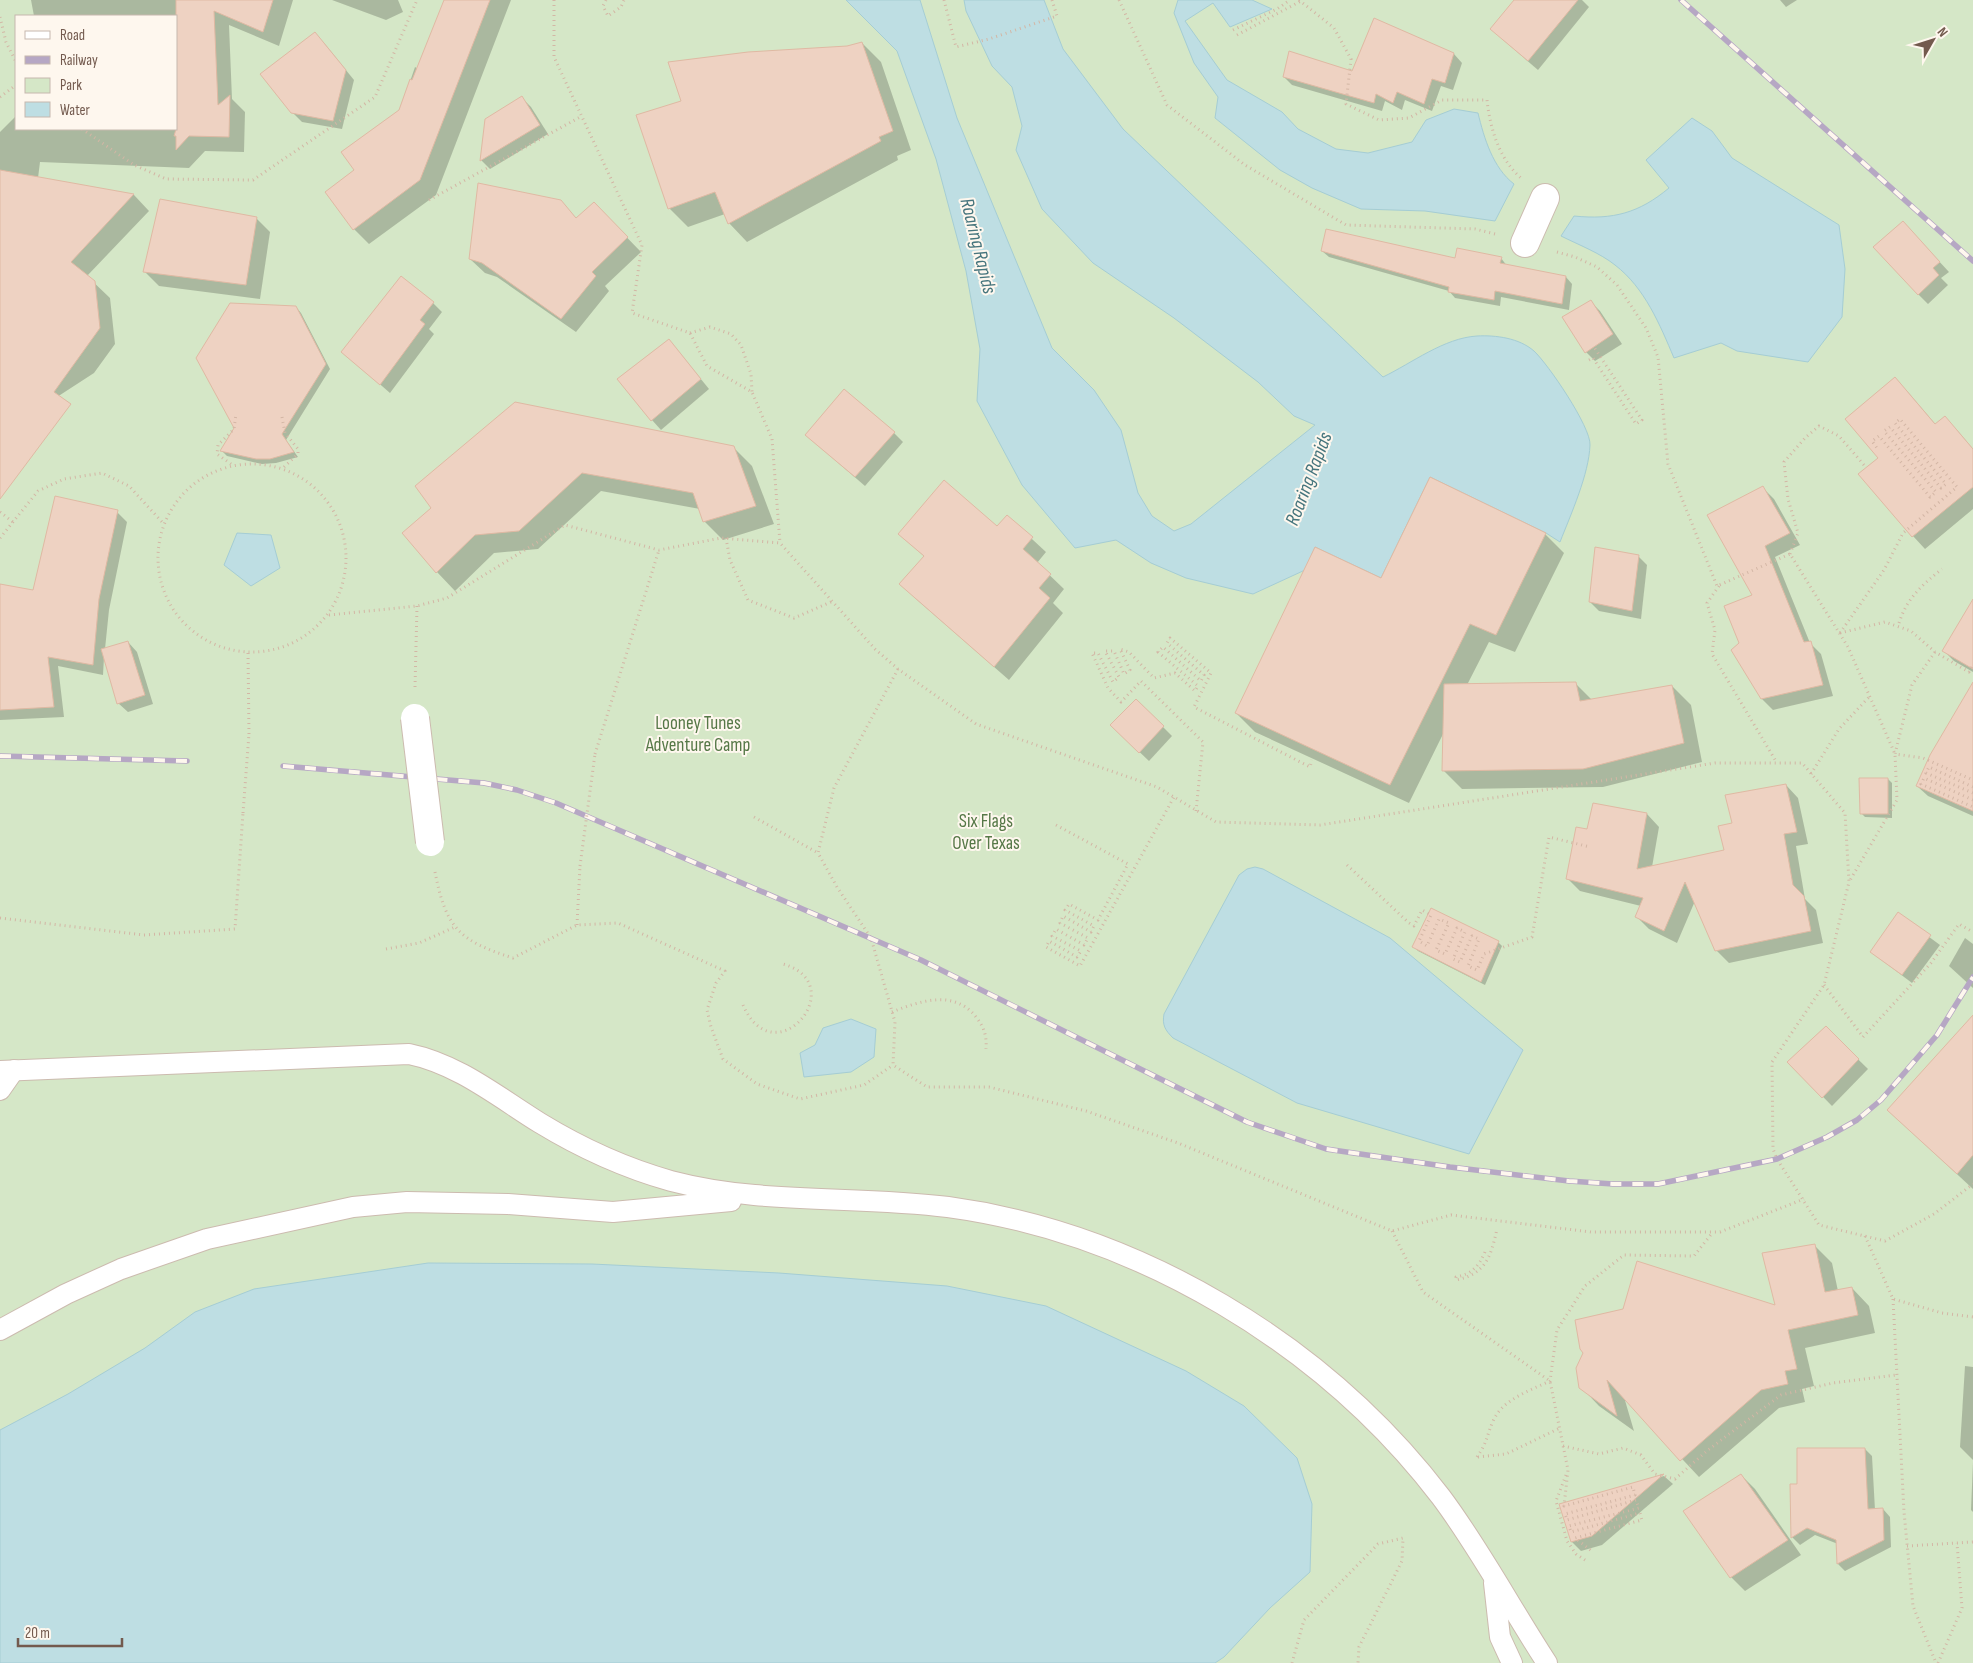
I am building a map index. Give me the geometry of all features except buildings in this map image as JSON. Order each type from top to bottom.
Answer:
[{"type":"street","points":[[1525,243],[1545,198]]},
{"type":"street","points":[[415,718],[430,842]]},
{"type":"lane","points":[[0,1090],[7,1071],[409,1054],[428,1058],[450,1068],[543,1125],[608,1158],[642,1172],[707,1190],[766,1198],[843,1200],[948,1207],[1022,1222],[1119,1254],[1214,1299],[1286,1345],[1389,1437],[1441,1497],[1494,1576],[1547,1663]]},
{"type":"lane","points":[[0,1330],[66,1294],[121,1269],[199,1242],[263,1225],[353,1207],[408,1202],[508,1204],[612,1212],[766,1198]]},
{"type":"lane","points":[[1494,1576],[1500,1637],[1512,1663]]},
{"type":"path","points":[[83,130],[134,165],[166,179],[253,180],[375,97],[417,0]]},
{"type":"path","points":[[554,0],[554,57],[642,246],[632,313],[690,334],[710,327],[731,334],[741,345],[751,374],[752,392],[772,439],[780,543],[876,649],[898,669],[976,724],[1157,787],[1216,822],[1320,825],[1715,763],[1802,763],[1845,813],[1849,882]]},
{"type":"path","points":[[606,0],[603,6],[608,16],[621,7],[624,0]]},
{"type":"path","points":[[944,0],[956,47],[989,39],[1057,16],[1052,0]]},
{"type":"path","points":[[1119,0],[1167,105],[1244,166],[1346,225],[1475,228],[1575,257],[1597,267],[1617,285],[1646,328],[1658,357],[1668,464],[1717,586],[1719,585]]},
{"type":"path","points":[[1233,30],[1277,9],[1290,0]]},
{"type":"path","points":[[1237,35],[1300,1],[1334,28],[1351,59],[1346,104],[1379,120],[1409,118],[1442,100],[1487,100],[1489,121],[1510,168],[1545,198]]},
{"type":"path","points":[[0,17],[6,42],[15,60]]},
{"type":"path","points":[[0,97],[15,86]]},
{"type":"path","points":[[429,200],[582,116]]},
{"type":"path","points":[[690,334],[707,366],[752,392]]},
{"type":"path","points":[[1589,360],[1593,358],[1636,424],[1642,420],[1594,347]]},
{"type":"path","points":[[231,464],[179,496],[163,523],[156,552],[160,582],[172,610],[193,632],[219,647],[248,653],[279,650],[306,636],[328,615],[342,589],[348,560],[343,530],[330,504],[310,482],[284,467],[231,464],[218,454],[218,445],[234,429],[236,414]]},
{"type":"path","points":[[282,417],[285,433],[298,448],[298,454],[284,467]]},
{"type":"path","points":[[1840,634],[1884,570],[1903,533],[1957,486],[1900,419],[1895,423],[1946,484],[1941,488],[1890,427],[1884,431],[1936,492],[1930,497],[1879,436],[1872,441],[1877,448]]},
{"type":"path","points":[[1777,763],[1712,654],[1715,630],[1707,603],[1719,585],[1790,554],[1798,533],[1788,499],[1784,462],[1806,437],[1819,426],[1839,436],[1864,465]]},
{"type":"path","points":[[0,538],[38,491],[51,483],[64,479],[102,473],[129,486],[163,523]]},
{"type":"path","points":[[0,512],[13,522]]},
{"type":"path","points":[[328,615],[417,606],[448,598],[565,525],[659,550],[700,541],[726,538],[780,543]]},
{"type":"path","points":[[726,538],[730,560],[748,600],[794,618],[833,601]]},
{"type":"path","points":[[577,925],[580,866],[595,754],[659,550]]},
{"type":"path","points":[[1790,554],[1840,634],[1895,754]]},
{"type":"path","points":[[1899,623],[1904,607],[1919,587],[1942,569]]},
{"type":"path","points":[[415,718],[417,606]]},
{"type":"path","points":[[1840,634],[1885,622],[1911,631],[1935,652],[1969,672],[1973,665]]},
{"type":"path","points":[[1196,811],[1203,742],[1141,681],[1120,702],[1108,688],[1092,653],[1098,653],[1113,682],[1119,677],[1105,651],[1114,651],[1124,674],[1130,670],[1120,649],[1129,652],[1154,678],[1175,673],[1196,691],[1198,686],[1158,652],[1163,647],[1201,681],[1204,676],[1167,643],[1170,638],[1211,673],[1194,707],[1310,767],[1312,760]]},
{"type":"path","points":[[1935,652],[1912,685],[1895,754],[1897,800],[1849,882],[1824,985],[1772,1062],[1773,1149],[1777,1159],[1819,1225],[1885,1240],[1934,1214],[1973,1184]]},
{"type":"path","points":[[0,918],[144,935],[234,928],[249,734],[248,653]]},
{"type":"path","points":[[818,853],[834,788],[898,669]]},
{"type":"path","points":[[1812,774],[1839,729],[1870,696]]},
{"type":"path","points":[[1895,754],[1923,758],[1973,780]]},
{"type":"path","points":[[1973,787],[1929,767],[1926,773],[1973,793]]},
{"type":"path","points":[[1973,800],[1924,778],[1921,784],[1973,806]]},
{"type":"path","points":[[1056,825],[1128,864],[1098,920],[1069,904],[1066,910],[1094,926],[1091,932],[1063,916],[1060,923],[1088,938],[1084,945],[1056,929],[1052,936],[1081,952],[1077,957],[1049,942],[1046,947],[1080,966],[1174,797]]},
{"type":"path","points":[[754,816],[818,853],[837,887],[871,938],[895,1022],[894,1065]]},
{"type":"path","points":[[1347,865],[1408,923],[1414,926],[1422,910],[1431,915],[1419,941],[1428,946],[1439,919],[1448,923],[1436,950],[1445,954],[1457,928],[1465,932],[1453,959],[1460,962],[1472,936],[1479,939],[1468,966],[1477,970],[1484,954],[1532,937],[1549,836],[1590,848]]},
{"type":"path","points":[[430,842],[440,897],[455,927],[465,939],[488,950],[513,958],[577,925],[618,923],[725,971],[716,983],[708,1010],[711,1027],[723,1059],[757,1084],[800,1099],[864,1085],[894,1065]]},
{"type":"path","points":[[1824,985],[1863,1037],[1931,963],[1959,924],[1973,932]]},
{"type":"path","points":[[386,949],[419,943],[455,927]]},
{"type":"path","points":[[744,1004],[754,1022],[763,1028],[777,1033],[791,1030],[803,1020],[810,1008],[812,996],[807,982],[796,970],[783,964]]},
{"type":"path","points":[[892,1012],[916,1002],[951,1000],[966,1007],[980,1021],[985,1032],[986,1049]]},
{"type":"path","points":[[894,1065],[927,1087],[988,1087],[1086,1111],[1178,1143],[1392,1231],[1451,1215],[1591,1232],[1720,1232],[1804,1199]]},
{"type":"path","points":[[1485,1252],[1480,1263],[1473,1271],[1456,1277],[1456,1280],[1469,1277],[1482,1269],[1489,1257],[1497,1229]]},
{"type":"path","points":[[1392,1231],[1423,1292],[1550,1381]]},
{"type":"path","points":[[1593,1552],[1576,1538],[1642,1520],[1640,1513],[1570,1532],[1569,1526],[1639,1508],[1636,1500],[1567,1520],[1565,1514],[1635,1495],[1633,1487],[1564,1506],[1568,1470],[1550,1381],[1557,1330],[1585,1286],[1624,1255],[1694,1256],[1712,1232]]},
{"type":"path","points":[[1865,1236],[1893,1299],[1906,1546],[1913,1606],[1937,1663]]},
{"type":"path","points":[[1893,1299],[1942,1313],[1973,1317]]},
{"type":"path","points":[[1563,1446],[1599,1454],[1623,1448],[1641,1455],[1655,1474],[1675,1479],[1722,1438],[1781,1395],[1833,1383],[1896,1375]]},
{"type":"path","points":[[1550,1381],[1512,1399],[1494,1420],[1488,1442],[1477,1457],[1506,1454],[1560,1428]]},
{"type":"path","points":[[1568,1470],[1556,1501],[1567,1541],[1576,1554],[1588,1562]]},
{"type":"path","points":[[1292,1663],[1304,1620],[1378,1544],[1403,1538],[1402,1561],[1360,1647],[1358,1663]]},
{"type":"path","points":[[1906,1546],[1973,1542]]},
{"type":"path","points":[[1937,1663],[1962,1608],[1957,1543]]},
{"type":"green space","name":"Six Flags Over Texas","points":[[0,0],[1973,0],[1973,1663],[0,1663]]},
{"type":"water","name":"Roaring Rapids","points":[[846,0],[920,0],[957,118],[1052,348],[1094,390],[1121,430],[1138,493],[1152,516],[1174,531],[1191,524],[1315,425],[1294,416],[1258,382],[1174,318],[1093,263],[1042,209],[1016,150],[1022,126],[1012,87],[992,66],[966,11],[964,0],[1044,0],[1063,49],[1123,129],[1383,377],[1440,346],[1465,338],[1484,336],[1507,338],[1521,343],[1534,351],[1558,382],[1576,411],[1584,425],[1590,445],[1583,481],[1560,542],[1546,533],[1430,477],[1381,578],[1315,547],[1305,570],[1253,594],[1186,578],[1151,563],[1116,540],[1075,548],[1022,485],[977,401],[980,349],[966,271],[936,159],[897,51]]},
{"type":"water","points":[[1178,0],[1252,0],[1272,9],[1230,27],[1213,3],[1185,21],[1227,80],[1282,112],[1298,129],[1336,149],[1368,153],[1412,142],[1426,120],[1454,109],[1478,113],[1490,152],[1500,170],[1514,184],[1495,221],[1425,211],[1361,209],[1312,188],[1280,170],[1215,118],[1218,97],[1194,63],[1174,13]]},
{"type":"water","points":[[1692,118],[1712,131],[1732,158],[1839,225],[1845,269],[1842,317],[1808,362],[1737,351],[1721,343],[1674,358],[1650,308],[1626,274],[1603,257],[1561,236],[1574,216],[1601,217],[1625,213],[1658,197],[1669,188],[1646,160]]},
{"type":"water","points":[[237,533],[271,535],[280,568],[251,586],[224,565]]},
{"type":"water","points":[[1255,867],[1263,869],[1390,938],[1523,1050],[1469,1154],[1297,1103],[1173,1038],[1168,1032],[1163,1021],[1164,1014],[1239,875],[1247,869]]},
{"type":"water","points":[[851,1019],[876,1029],[874,1057],[851,1072],[804,1077],[800,1053],[815,1045],[823,1028]]},
{"type":"water","points":[[428,1263],[592,1264],[779,1273],[947,1286],[1046,1306],[1186,1371],[1244,1406],[1297,1458],[1312,1504],[1310,1572],[1270,1608],[1224,1657],[1215,1663],[0,1663],[0,1430],[68,1394],[145,1348],[195,1312],[254,1289]]},
{"type":"railway","points":[[1681,0],[1973,261]]},
{"type":"railway","points":[[0,756],[187,761]]},
{"type":"railway","points":[[283,766],[484,783],[517,790],[556,803],[921,960],[1247,1122],[1326,1149],[1450,1167],[1569,1181],[1613,1184],[1658,1184],[1777,1159],[1827,1137],[1857,1120],[1881,1100],[1937,1035],[1973,977]]},
{"type":"park label","name":"Looney Tunes Adventure Camp","points":[[698,734]]}]
